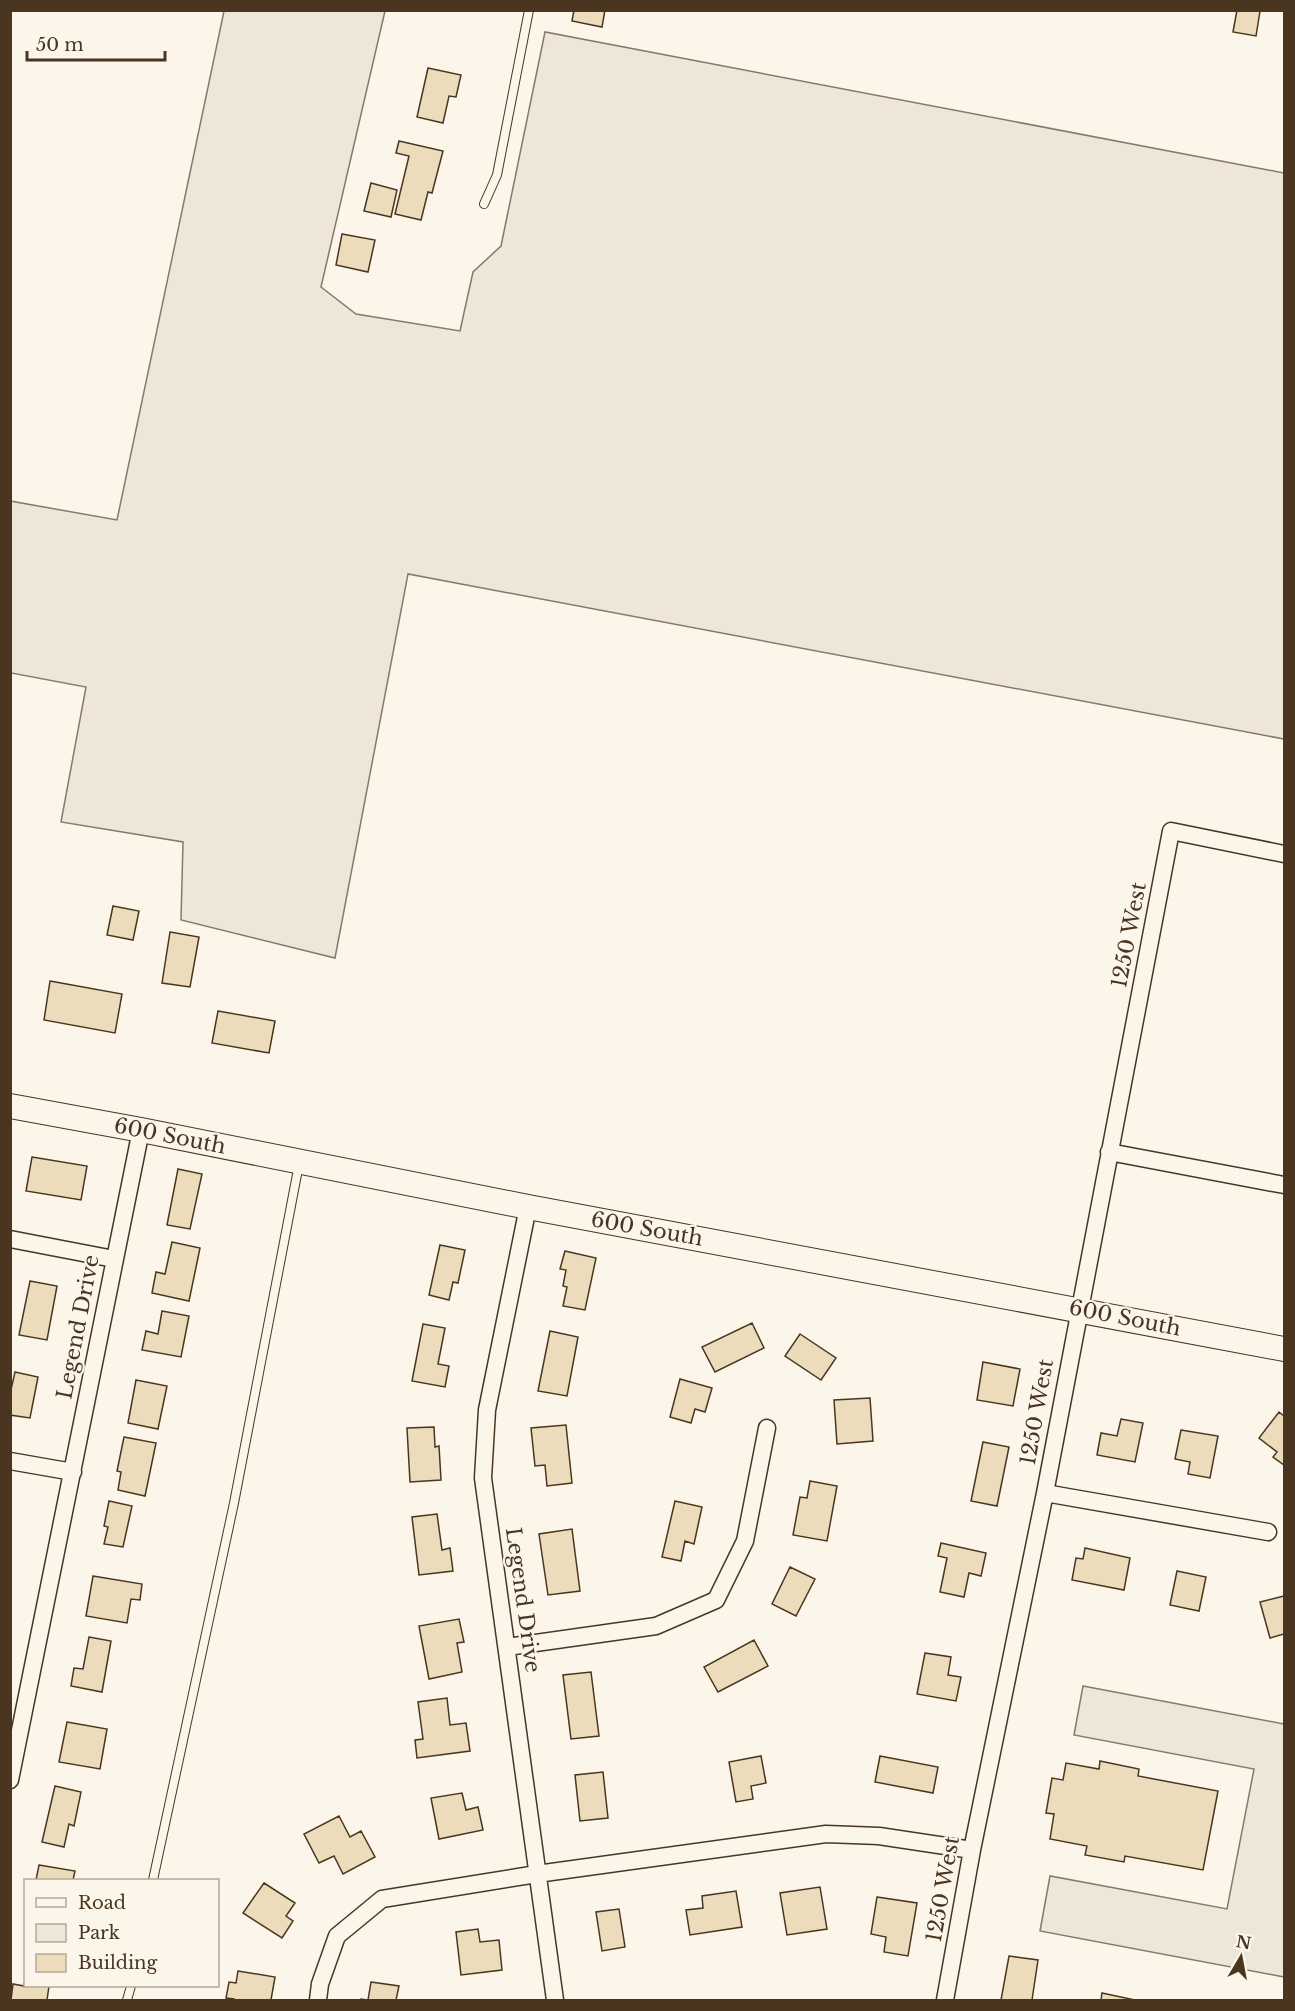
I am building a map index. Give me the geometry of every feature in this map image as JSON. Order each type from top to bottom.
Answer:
[{"type":"main road","name":"600 South","points":[[10,1106],[528,1207],[1284,1349]]},
{"type":"street","name":"1250 West","points":[[945,2001],[972,1850],[1045,1493],[1171,831],[1284,854]]},
{"type":"street","name":"Legend Drive","points":[[10,1780],[141,1130]]},
{"type":"street","points":[[1109,1152],[1284,1185]]},
{"type":"street","name":"Legend Drive","points":[[528,1207],[487,1410],[483,1478],[555,2001]]},
{"type":"street","points":[[10,1239],[114,1258]]},
{"type":"street","points":[[507,1647],[656,1626],[716,1600],[744,1541],[767,1428]]},
{"type":"street","points":[[10,1461],[73,1472]]},
{"type":"street","points":[[1045,1493],[1268,1532]]},
{"type":"street","points":[[318,2001],[320,1984],[337,1936],[382,1899],[537,1874],[826,1834],[879,1836],[972,1850]]},
{"type":"lane","points":[[484,204],[497,175],[529,10]]},
{"type":"lane","points":[[153,1879],[234,1503],[299,1161]]},
{"type":"green space","points":[[224,11],[385,11],[321,287],[356,314],[460,331],[473,272],[501,246],[545,32],[1284,173],[1284,739],[408,574],[335,958],[181,920],[183,842],[61,822],[86,687],[11,673],[10,501],[117,520]]},
{"type":"shaded area","points":[[1083,1686],[1284,1724],[1284,1977],[1040,1931],[1050,1876],[1227,1909],[1254,1769],[1074,1735]]},
{"type":"building","points":[[574,10],[605,10],[602,27],[572,21]]},
{"type":"building","points":[[1237,10],[1260,11],[1256,36],[1233,32]]},
{"type":"building","points":[[428,68],[461,75],[456,97],[449,96],[443,123],[417,117]]},
{"type":"building","points":[[399,141],[443,151],[432,193],[428,192],[421,220],[395,214],[409,156],[396,153]]},
{"type":"building","points":[[371,183],[397,190],[391,217],[364,211]]},
{"type":"building","points":[[342,234],[375,240],[368,272],[336,265]]},
{"type":"building","points":[[113,906],[139,911],[133,940],[107,935]]},
{"type":"building","points":[[170,932],[199,937],[190,987],[162,983]]},
{"type":"building","points":[[50,981],[122,994],[115,1033],[44,1020]]},
{"type":"building","points":[[218,1011],[275,1021],[269,1053],[212,1043]]},
{"type":"building","points":[[32,1157],[87,1166],[81,1200],[26,1191]]},
{"type":"building","points":[[178,1169],[202,1174],[190,1229],[167,1225]]},
{"type":"building","points":[[172,1242],[200,1248],[189,1301],[152,1293],[156,1272],[165,1274]]},
{"type":"building","points":[[440,1245],[465,1250],[458,1283],[453,1282],[449,1300],[429,1295]]},
{"type":"building","points":[[565,1251],[596,1258],[585,1310],[563,1306],[567,1287],[563,1286],[566,1270],[560,1269]]},
{"type":"building","points":[[30,1281],[57,1286],[47,1340],[19,1335]]},
{"type":"building","points":[[162,1311],[189,1316],[181,1357],[142,1350],[146,1331],[158,1334]]},
{"type":"building","points":[[752,1323],[764,1348],[715,1372],[702,1347]]},
{"type":"building","points":[[423,1324],[445,1328],[438,1364],[449,1366],[445,1387],[412,1381]]},
{"type":"building","points":[[550,1331],[578,1337],[567,1396],[538,1391]]},
{"type":"building","points":[[800,1334],[836,1358],[821,1380],[785,1356]]},
{"type":"building","points":[[983,1362],[1020,1369],[1013,1406],[977,1400]]},
{"type":"building","points":[[15,1372],[38,1377],[30,1418],[10,1415],[10,1394]]},
{"type":"building","points":[[680,1379],[712,1388],[705,1412],[695,1409],[691,1423],[670,1417]]},
{"type":"building","points":[[136,1380],[167,1386],[158,1429],[128,1423]]},
{"type":"building","points":[[870,1398],[873,1441],[837,1444],[834,1400]]},
{"type":"building","points":[[1279,1412],[1284,1416],[1284,1465],[1273,1457],[1277,1452],[1259,1438]]},
{"type":"building","points":[[1121,1419],[1143,1423],[1135,1462],[1097,1455],[1101,1433],[1117,1436]]},
{"type":"building","points":[[566,1425],[572,1483],[547,1486],[545,1465],[535,1466],[531,1428]]},
{"type":"building","points":[[434,1427],[435,1447],[439,1446],[441,1480],[410,1482],[407,1428]]},
{"type":"building","points":[[1181,1430],[1218,1436],[1210,1478],[1188,1474],[1190,1462],[1175,1459]]},
{"type":"building","points":[[124,1437],[156,1443],[145,1496],[118,1490],[121,1472],[117,1471]]},
{"type":"building","points":[[983,1442],[1009,1447],[997,1506],[971,1501]]},
{"type":"building","points":[[810,1481],[837,1486],[827,1541],[793,1535],[800,1497],[807,1498]]},
{"type":"building","points":[[109,1501],[132,1506],[123,1547],[104,1544],[108,1527],[104,1526]]},
{"type":"building","points":[[675,1501],[702,1507],[694,1544],[685,1541],[681,1561],[662,1557]]},
{"type":"building","points":[[437,1514],[442,1550],[450,1548],[453,1571],[419,1575],[412,1517]]},
{"type":"building","points":[[572,1529],[580,1591],[548,1595],[539,1534]]},
{"type":"building","points":[[941,1543],[986,1553],[981,1576],[969,1573],[964,1597],[940,1592],[947,1558],[938,1556]]},
{"type":"building","points":[[1085,1548],[1130,1558],[1124,1590],[1072,1580],[1076,1558],[1083,1559]]},
{"type":"building","points":[[790,1567],[815,1579],[796,1616],[772,1604]]},
{"type":"building","points":[[1177,1571],[1206,1577],[1199,1611],[1170,1605]]},
{"type":"building","points":[[93,1576],[142,1584],[140,1600],[131,1599],[127,1623],[86,1616]]},
{"type":"building","points":[[1284,1596],[1284,1634],[1270,1638],[1260,1602]]},
{"type":"building","points":[[459,1619],[464,1642],[457,1643],[462,1672],[429,1679],[419,1626]]},
{"type":"building","points":[[89,1637],[111,1641],[102,1692],[71,1686],[74,1668],[83,1669]]},
{"type":"building","points":[[754,1640],[768,1666],[718,1692],[704,1667]]},
{"type":"building","points":[[925,1653],[951,1657],[948,1675],[961,1677],[956,1701],[917,1694]]},
{"type":"building","points":[[591,1672],[599,1736],[571,1739],[563,1675]]},
{"type":"building","points":[[447,1698],[450,1725],[466,1723],[470,1751],[417,1758],[415,1740],[423,1739],[418,1702]]},
{"type":"building","points":[[67,1722],[107,1729],[100,1769],[59,1762]]},
{"type":"building","points":[[761,1756],[766,1783],[751,1786],[753,1799],[736,1802],[729,1762]]},
{"type":"building","points":[[880,1756],[938,1767],[933,1793],[875,1782]]},
{"type":"building","points":[[1100,1761],[1139,1769],[1138,1776],[1218,1791],[1203,1870],[1125,1856],[1124,1862],[1085,1855],[1087,1846],[1050,1839],[1054,1814],[1046,1813],[1052,1778],[1063,1780],[1066,1763],[1099,1769]]},
{"type":"building","points":[[603,1772],[608,1818],[580,1821],[575,1775]]},
{"type":"building","points":[[55,1786],[81,1792],[74,1826],[69,1824],[64,1847],[42,1842]]},
{"type":"building","points":[[462,1793],[466,1810],[478,1807],[483,1830],[439,1839],[431,1798]]},
{"type":"building","points":[[339,1816],[350,1837],[361,1831],[375,1857],[343,1874],[334,1856],[319,1863],[304,1834]]},
{"type":"building","points":[[39,1865],[75,1871],[73,1879],[36,1879]]},
{"type":"building","points":[[264,1883],[295,1903],[286,1916],[293,1921],[282,1938],[243,1913]]},
{"type":"building","points":[[820,1887],[827,1929],[787,1935],[780,1893]]},
{"type":"building","points":[[736,1891],[742,1927],[690,1935],[686,1910],[703,1908],[702,1896]]},
{"type":"building","points":[[877,1897],[917,1903],[908,1956],[884,1952],[886,1937],[871,1934]]},
{"type":"building","points":[[619,1909],[625,1947],[602,1951],[596,1912]]},
{"type":"building","points":[[478,1929],[480,1942],[499,1940],[502,1970],[461,1975],[456,1932]]},
{"type":"building","points":[[1009,1956],[1038,1960],[1032,2000],[1001,2000]]},
{"type":"building","points":[[238,1971],[275,1977],[271,2000],[226,1998],[229,1982],[236,1983]]},
{"type":"building","points":[[371,1982],[399,1986],[396,2000],[368,2000]]},
{"type":"building","points":[[13,1984],[24,1987],[49,1987],[47,2000],[11,2000]]},
{"type":"building","points":[[1102,1993],[1135,2000],[1101,2000]]}]
